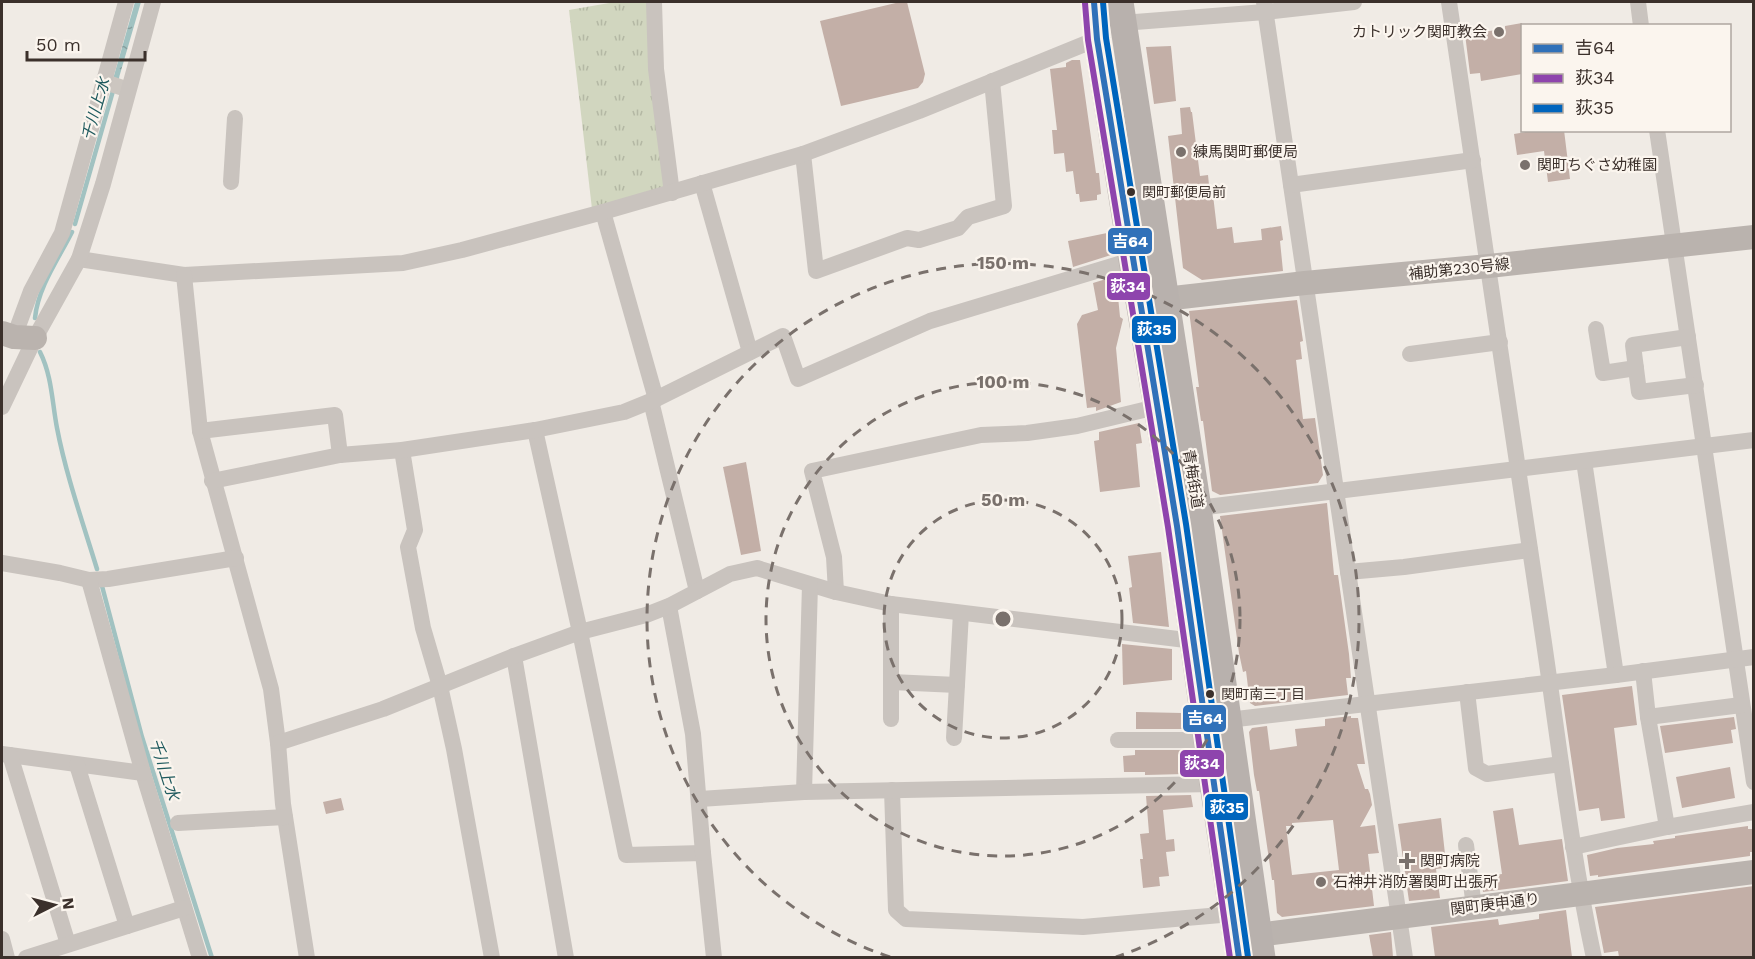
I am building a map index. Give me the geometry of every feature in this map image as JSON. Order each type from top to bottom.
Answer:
[{"type":"main road","name":"青梅街道","points":[[1094,2],[1097,39],[1132,260],[1152,300],[1198,508],[1228,720],[1246,940]]},
{"type":"main road","name":"青梅街道","points":[[1121,12],[1152,300],[1156,407],[1177,526],[1213,784],[1246,940]]},
{"type":"street","points":[[17,336],[79,259],[104,184],[126,2]]},
{"type":"street","points":[[2,407],[17,336],[31,291],[64,227],[116,86],[153,2]]},
{"type":"street","points":[[654,2],[656,69],[672,193]]},
{"type":"street","points":[[1121,12],[1354,2]]},
{"type":"street","points":[[1449,2],[1580,894],[1594,957]]},
{"type":"street","points":[[1638,2],[1641,24]]},
{"type":"street","points":[[1265,7],[1405,957]]},
{"type":"street","points":[[79,259],[184,274],[404,263],[462,250],[603,212],[803,154],[1097,39]]},
{"type":"street","points":[[803,154],[816,271],[907,238],[919,240],[958,228],[968,217],[1004,206],[992,81]]},
{"type":"street","points":[[231,182],[235,117]]},
{"type":"street","points":[[1656,132],[1754,782]]},
{"type":"street","points":[[1291,185],[1473,160]]},
{"type":"street","points":[[702,183],[750,352]]},
{"type":"street","points":[[603,212],[654,400],[697,591]]},
{"type":"street","points":[[64,227],[87,234]]},
{"type":"street","name":"補助第230号線","points":[[1152,300],[1754,237]]},
{"type":"street","points":[[212,481],[340,455],[402,450],[535,430],[624,412],[654,400],[783,336],[798,379],[930,321],[1132,260]]},
{"type":"street","points":[[184,274],[200,431],[271,689],[285,817],[307,957]]},
{"type":"street","points":[[1596,329],[1603,373],[1636,368]]},
{"type":"street","points":[[1688,337],[1633,345],[1639,392],[1696,385]]},
{"type":"street","points":[[1410,354],[1500,342]]},
{"type":"street","points":[[836,592],[834,557],[812,471],[981,435],[1027,433],[1077,426],[1156,407]]},
{"type":"street","points":[[200,431],[335,416],[340,455]]},
{"type":"street","points":[[535,430],[626,855],[704,852]]},
{"type":"street","points":[[1198,508],[1754,440]]},
{"type":"street","points":[[402,450],[415,530],[408,547],[423,628],[440,686],[454,748],[491,957]]},
{"type":"street","points":[[1584,461],[1616,675]]},
{"type":"street","points":[[1348,572],[1530,550]]},
{"type":"street","points":[[2,563],[89,580],[108,579],[236,558]]},
{"type":"street","points":[[278,743],[383,709],[580,632],[646,615],[669,606],[730,574],[757,568],[836,592],[891,604],[1194,641]]},
{"type":"street","points":[[89,580],[143,773],[200,957]]},
{"type":"street","points":[[804,792],[810,585]]},
{"type":"street","points":[[891,604],[891,719]]},
{"type":"street","points":[[669,606],[693,734],[714,957]]},
{"type":"street","points":[[954,738],[961,613]]},
{"type":"street","points":[[514,656],[566,957]]},
{"type":"street","points":[[1228,720],[1754,657]]},
{"type":"street","points":[[1643,671],[1648,717],[1667,827]]},
{"type":"street","points":[[891,682],[957,685]]},
{"type":"street","points":[[1467,692],[1476,768],[1487,774],[1561,764]]},
{"type":"street","points":[[1648,717],[1742,705]]},
{"type":"street","points":[[1118,740],[1207,740]]},
{"type":"street","points":[[68,944],[6,755],[143,773]]},
{"type":"street","points":[[77,765],[127,926]]},
{"type":"street","points":[[700,799],[804,792],[1213,784]]},
{"type":"street","points":[[892,790],[896,910],[906,919],[1083,927],[1246,940]]},
{"type":"street","points":[[1573,847],[1754,812]]},
{"type":"street","points":[[178,823],[285,817]]},
{"type":"street","points":[[1466,845],[1474,907]]},
{"type":"street","name":"関町庚申通り","points":[[1246,940],[1398,916],[1754,872]]},
{"type":"street","points":[[26,957],[184,908]]},
{"type":"street","points":[[2,939],[7,957]]},
{"type":"green space","points":[[615,2],[647,2],[665,188],[592,209],[569,10]]},
{"type":"water","points":[[135,2],[141,2],[118,81],[113,79]]},
{"type":"building","points":[[907,2],[925,74],[923,82],[918,88],[841,106],[820,21]]},
{"type":"building","points":[[1522,23],[1521,74],[1481,81],[1480,73],[1470,74],[1465,34],[1505,29],[1505,26]]},
{"type":"building","points":[[1171,46],[1176,101],[1154,104],[1146,47]]},
{"type":"building","points":[[1080,60],[1101,194],[1097,195],[1097,200],[1080,202],[1079,194],[1076,194],[1073,171],[1066,172],[1064,153],[1054,154],[1052,130],[1057,130],[1050,69],[1066,67],[1066,63]]},
{"type":"building","points":[[1190,107],[1200,176],[1208,175],[1217,229],[1232,227],[1234,243],[1262,240],[1261,229],[1281,226],[1283,271],[1202,280],[1183,268],[1168,136],[1182,134],[1180,108]]},
{"type":"building","points":[[1564,132],[1570,179],[1548,182],[1544,151],[1517,155],[1514,134]]},
{"type":"building","points":[[1107,233],[1111,255],[1073,267],[1068,241]]},
{"type":"building","points":[[1116,276],[1120,317],[1123,319],[1116,348],[1121,402],[1096,411],[1096,407],[1087,408],[1077,324],[1082,315],[1098,310],[1093,283]]},
{"type":"building","points":[[1297,300],[1303,341],[1300,342],[1302,359],[1296,360],[1303,419],[1315,418],[1323,475],[1318,483],[1220,495],[1212,491],[1196,387],[1199,387],[1189,311]]},
{"type":"building","points":[[1139,423],[1142,443],[1136,444],[1140,487],[1100,492],[1094,441],[1099,440],[1099,432]]},
{"type":"building","points":[[746,462],[761,551],[741,555],[723,467]]},
{"type":"building","points":[[1327,503],[1334,575],[1338,575],[1349,654],[1351,678],[1346,678],[1348,695],[1255,706],[1250,703],[1246,671],[1243,672],[1239,653],[1220,516]]},
{"type":"building","points":[[1161,552],[1169,627],[1133,623],[1128,556]]},
{"type":"building","points":[[1122,644],[1172,649],[1172,680],[1123,685]]},
{"type":"building","points":[[1632,686],[1637,725],[1614,728],[1625,818],[1601,821],[1599,808],[1579,811],[1562,695]]},
{"type":"building","points":[[1136,712],[1182,713],[1182,729],[1136,729]]},
{"type":"building","points":[[1351,716],[1351,718],[1358,718],[1365,764],[1357,764],[1365,789],[1368,789],[1370,794],[1372,805],[1360,827],[1375,825],[1379,853],[1368,854],[1374,906],[1282,917],[1277,913],[1274,880],[1272,880],[1259,791],[1257,791],[1254,775],[1249,732],[1252,728],[1267,726],[1270,750],[1297,746],[1295,729],[1325,726],[1325,719]],"holes":[[[1333,820],[1339,870],[1292,875],[1286,826],[1292,826],[1292,823]]]},
{"type":"building","points":[[1734,717],[1736,729],[1731,730],[1733,743],[1665,753],[1660,726]]},
{"type":"building","points":[[1135,750],[1187,750],[1189,766],[1185,774],[1145,775],[1145,772],[1124,772],[1123,756],[1135,755]]},
{"type":"building","points":[[1730,767],[1735,798],[1682,808],[1676,777]]},
{"type":"building","points":[[1191,795],[1193,807],[1163,810],[1166,840],[1174,839],[1175,851],[1166,852],[1169,876],[1159,877],[1160,886],[1143,888],[1140,834],[1149,833],[1146,796]]},
{"type":"building","points":[[341,798],[344,810],[326,814],[323,802]]},
{"type":"building","points":[[1513,808],[1519,845],[1562,839],[1568,881],[1483,892],[1481,877],[1502,874],[1493,811]]},
{"type":"building","points":[[1441,818],[1445,854],[1442,854],[1444,868],[1436,869],[1440,898],[1409,901],[1398,824]]},
{"type":"building","points":[[1748,826],[1748,829],[1752,829],[1754,844],[1754,852],[1750,852],[1750,856],[1598,877],[1598,875],[1590,876],[1587,855],[1617,848],[1654,844],[1653,841],[1675,838],[1675,836]]},
{"type":"building","points":[[1754,886],[1754,957],[1619,957],[1618,951],[1604,953],[1595,907]]},
{"type":"building","points":[[1566,910],[1572,957],[1435,957],[1431,927],[1498,919],[1499,925],[1539,919],[1539,914]]},
{"type":"building","points":[[1391,932],[1393,957],[1373,957],[1369,935]]},
{"type":"waterway","name":"千川上水","points":[[75,224],[117,77]]},
{"type":"waterway","name":"千川上水","points":[[35,318],[40,295],[72,232]]},
{"type":"waterway","name":"千川上水","points":[[40,352],[49,380],[65,463],[97,569]]},
{"type":"waterway","name":"千川上水","points":[[102,586],[142,737],[212,958]]},
{"type":"tunnel","points":[[108,83],[123,88]]},
{"type":"transit line","name":"吉64","points":[[1094,2],[1097,39],[1177,526],[1239,958]]},
{"type":"transit line","name":"荻35","points":[[1103,2],[1106,38],[1186,524],[1248,957]]},
{"type":"transit line","name":"荻34","points":[[1085,3],[1088,40],[1168,527],[1230,958]]},
{"type":"place","name":"カトリック関町教会","points":[[1499,32]]},
{"type":"place","name":"練馬関町郵便局","points":[[1181,152]]},
{"type":"place","name":"関町ちぐさ幼稚園","points":[[1525,165]]},
{"type":"place","name":"関町郵便局前","points":[[1131,192]]},
{"type":"place","name":"関町南三丁目","points":[[1210,694]]},
{"type":"place","name":"関町病院","points":[[1407,861]]},
{"type":"place","name":"石神井消防署関町出張所","points":[[1321,882]]}]
